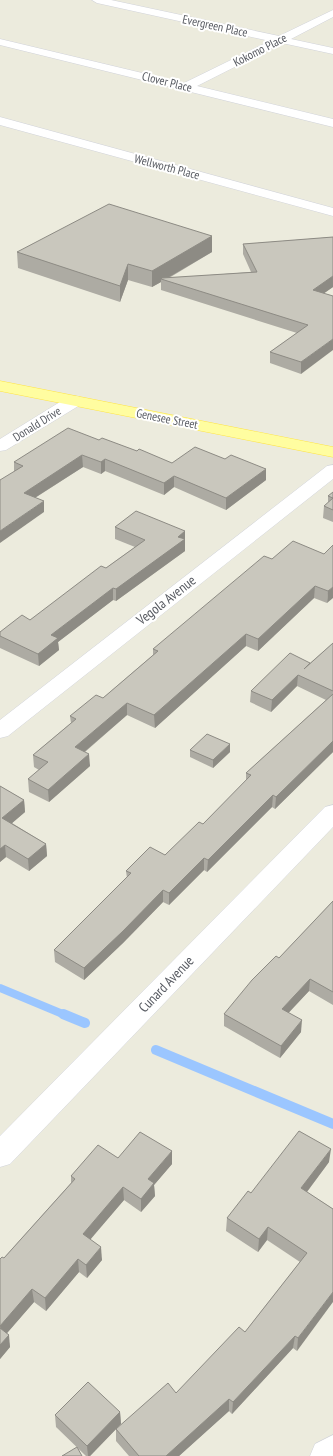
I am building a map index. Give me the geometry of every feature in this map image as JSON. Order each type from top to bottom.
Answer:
[{"type":"main road","name":"Genesee Street","points":[[0,386],[333,452]]},
{"type":"street","name":"Evergreen Place","points":[[96,0],[333,51]]},
{"type":"street","name":"Kokomo Place","points":[[186,87],[333,13]]},
{"type":"street","name":"Clover Place","points":[[0,42],[333,123]]},
{"type":"street","name":"Wellworth Place","points":[[0,121],[333,212]]},
{"type":"street","name":"Donald Drive","points":[[0,446],[74,401]]},
{"type":"street","name":"Vegola Avenue","points":[[0,731],[333,470]]},
{"type":"street","name":"Cunard Avenue","points":[[0,1155],[333,813]]},
{"type":"street","points":[[327,1456],[333,1452]]},
{"type":"building","points":[[109,204],[212,236],[152,271],[128,264],[120,286],[17,252]]},
{"type":"building","points":[[333,237],[333,276],[313,290],[333,296],[333,339],[301,362],[270,352],[308,325],[161,279],[257,272],[243,244]]},
{"type":"building","points":[[68,428],[99,440],[102,438],[137,451],[139,449],[172,463],[195,447],[225,459],[231,455],[266,469],[226,498],[174,476],[164,483],[105,459],[101,462],[82,455],[24,493],[44,501],[0,531],[0,480],[23,466],[14,462]]},
{"type":"building","points":[[333,492],[333,498],[328,496]]},
{"type":"building","points":[[333,498],[333,510],[324,506]]},
{"type":"building","points":[[136,511],[185,531],[178,537],[185,539],[116,589],[113,588],[51,635],[58,638],[38,654],[0,636],[0,632],[22,615],[30,620],[101,566],[106,568],[145,540],[115,527]]},
{"type":"building","points":[[293,541],[324,554],[333,545],[333,587],[328,591],[315,586],[258,639],[246,634],[154,715],[127,703],[75,747],[89,754],[48,790],[28,779],[48,762],[33,755],[76,719],[70,716],[96,695],[103,698],[158,651],[153,649],[264,556],[272,559]]},
{"type":"building","points":[[333,643],[333,691],[298,675],[272,700],[251,691],[290,653],[310,663],[304,669]]},
{"type":"building","points":[[333,694],[333,741],[276,797],[273,795],[208,860],[204,858],[169,893],[163,890],[84,968],[54,950],[131,873],[126,871],[150,847],[165,855],[199,822],[203,824],[251,775],[246,773]]},
{"type":"building","points":[[207,734],[230,744],[213,760],[190,750]]},
{"type":"building","points":[[0,786],[24,800],[2,818],[46,844],[28,859],[5,845],[0,849]]},
{"type":"building","points":[[333,901],[333,992],[310,979],[282,1009],[302,1020],[281,1046],[224,1014],[252,980],[276,956],[279,958]]},
{"type":"building","points":[[299,1131],[331,1149],[301,1188],[333,1209],[333,1292],[298,1338],[295,1336],[233,1402],[229,1399],[166,1456],[139,1456],[116,1429],[168,1383],[176,1393],[239,1327],[245,1332],[307,1253],[268,1227],[259,1239],[227,1218],[248,1191],[251,1193]]},
{"type":"building","points":[[140,1132],[172,1151],[148,1179],[154,1183],[141,1199],[123,1187],[83,1234],[101,1247],[86,1265],[78,1259],[45,1298],[32,1289],[0,1326],[0,1259],[2,1257],[4,1258],[75,1179],[71,1176],[98,1145],[118,1158]]},
{"type":"building","points":[[0,1328],[9,1335],[0,1345]]},
{"type":"building","points":[[88,1382],[120,1412],[87,1446],[55,1415]]},
{"type":"building","points":[[77,1447],[82,1456],[62,1456]]},
{"type":"waterway","points":[[0,988],[65,1015]]},
{"type":"waterway","points":[[63,1014],[85,1023]]},
{"type":"waterway","points":[[156,1050],[333,1124]]}]
